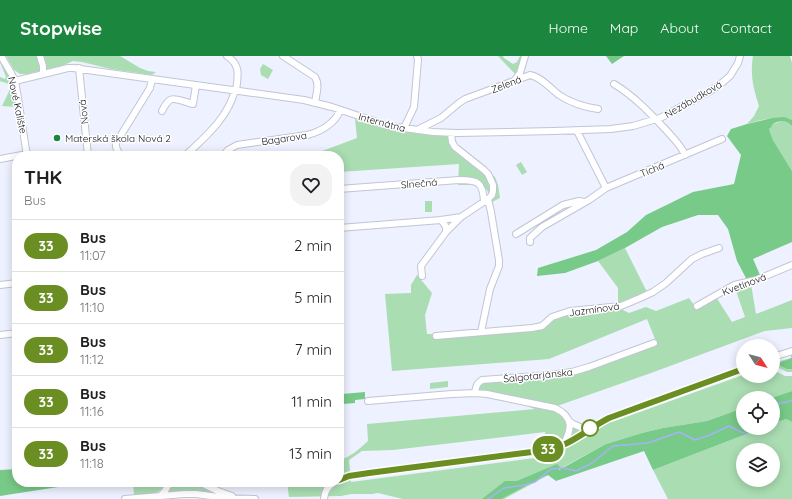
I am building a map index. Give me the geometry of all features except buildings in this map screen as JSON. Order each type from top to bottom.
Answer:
[{"type":"street","name":"Nové Kalište","points":[[1,56],[12,73],[15,81],[26,151]]},
{"type":"street","points":[[40,56],[43,66],[43,74]]},
{"type":"street","points":[[190,151],[212,131],[220,120],[236,90],[238,69],[236,64],[227,56]]},
{"type":"street","points":[[283,56],[315,77],[318,84],[315,103]]},
{"type":"street","points":[[516,80],[520,73],[525,56]]},
{"type":"street","name":"Nezábudková","points":[[656,119],[709,92],[723,82],[734,70],[740,56]]},
{"type":"street","points":[[404,128],[414,107],[419,57]]},
{"type":"street","name":"Internátna","points":[[15,81],[68,68],[79,68],[236,90],[315,103],[389,126],[451,133]]},
{"type":"street","name":"Nová","points":[[79,68],[87,151]]},
{"type":"street","name":"Zelená","points":[[416,130],[441,118],[459,102],[465,99],[528,76],[537,78],[565,98],[580,105],[598,109]]},
{"type":"street","points":[[118,151],[115,146],[117,140],[150,88],[152,79]]},
{"type":"street","points":[[614,84],[635,99],[656,119],[680,146],[685,155]]},
{"type":"street","points":[[162,111],[170,99],[193,104],[196,85]]},
{"type":"street","name":"Bagarova","points":[[227,151],[238,145],[311,134],[332,122],[337,117],[340,110]]},
{"type":"street","points":[[422,276],[421,266],[446,232],[461,217],[492,195],[493,191],[493,185],[490,177],[484,170],[455,147],[452,142],[451,133],[605,130],[623,128],[656,119]]},
{"type":"street","points":[[577,131],[606,188]]},
{"type":"street","name":"Tichá","points":[[530,242],[530,238],[538,230],[606,188],[722,139]]},
{"type":"street","points":[[0,159],[12,157]]},
{"type":"street","name":"Slnečná","points":[[344,189],[470,180],[475,181],[481,186],[486,200]]},
{"type":"street","points":[[481,332],[490,289],[499,266],[491,212],[486,200]]},
{"type":"street","name":"Tichá","points":[[516,234],[563,204],[579,201],[585,202]]},
{"type":"street","points":[[344,228],[461,217]]},
{"type":"street","points":[[441,220],[445,224],[446,232]]},
{"type":"street","name":"Jazmínová","points":[[436,336],[538,327],[542,326],[552,317],[570,311],[626,304],[646,296],[660,288],[677,274],[688,262],[697,256],[719,248]]},
{"type":"street","name":"Kvetinová","points":[[697,306],[727,289],[756,280],[792,265]]},
{"type":"street","points":[[0,285],[12,284]]},
{"type":"street","points":[[0,335],[12,334]]},
{"type":"street","name":"Šalgotarjánska","points":[[475,393],[476,386],[482,380],[572,372],[654,343]]},
{"type":"street","points":[[780,355],[792,351]]},
{"type":"street","points":[[344,478],[369,473],[553,449],[562,446],[596,424],[609,418],[736,372]]},
{"type":"street","name":"Šalgotarjánska","points":[[368,401],[475,393],[488,394],[555,408],[565,414],[569,421],[573,424],[587,430]]},
{"type":"street","points":[[562,446],[570,431],[569,421]]},
{"type":"street","points":[[161,495],[167,487]]},
{"type":"street","points":[[210,487],[240,498]]},
{"type":"street","points":[[324,499],[325,491],[328,487]]},
{"type":"street","points":[[125,499],[184,494],[255,499]]},
{"type":"green space","points":[[6,56],[120,56],[140,68],[156,72],[152,75],[111,69],[73,61],[64,65],[27,74],[20,74],[14,70]]},
{"type":"green space","points":[[498,56],[503,56],[513,64],[517,62],[520,56],[522,56],[516,75]]},
{"type":"green space","points":[[606,56],[624,56],[612,64]]},
{"type":"green space","points":[[753,56],[790,56],[792,63],[792,120],[775,118],[747,124],[754,116],[759,106],[753,81]]},
{"type":"green space","points":[[0,62],[9,76],[12,85],[0,81],[0,77],[5,79],[6,77]]},
{"type":"green space","points":[[263,64],[273,70],[268,79],[261,75],[260,69]]},
{"type":"green space","points":[[12,85],[17,106],[2,106]]},
{"type":"green space","points":[[784,117],[792,120],[792,126],[781,121],[773,124],[769,129],[773,140],[792,171],[792,242],[753,259],[760,275],[747,280],[737,261],[728,229],[718,215],[698,215],[662,227],[598,261],[565,273],[537,276],[538,268],[596,250],[627,232],[646,215],[693,192],[734,184],[741,155],[727,136],[731,129],[772,118]]},
{"type":"green space","points":[[355,119],[403,132],[453,136],[457,151],[495,177],[500,198],[492,202],[487,190],[479,185],[458,185],[459,164],[344,172],[344,151],[322,151],[357,138]]},
{"type":"green space","points":[[783,121],[790,123],[792,126],[792,171],[773,140],[769,129],[773,124]]},
{"type":"green space","points":[[521,162],[527,172],[522,175],[516,165]]},
{"type":"green space","points":[[425,201],[432,201],[432,212],[425,212]]},
{"type":"green space","points":[[625,248],[647,292],[618,304],[618,288],[598,261]]},
{"type":"green space","points":[[417,275],[432,293],[425,315],[427,334],[432,334],[434,339],[534,330],[555,319],[573,313],[621,309],[629,313],[646,307],[656,311],[689,298],[697,309],[716,297],[732,322],[745,317],[735,288],[751,284],[756,314],[792,300],[792,328],[765,331],[743,339],[736,339],[736,342],[557,406],[566,412],[572,420],[587,433],[610,420],[612,422],[736,378],[736,383],[780,383],[780,374],[785,376],[792,376],[792,391],[780,395],[780,391],[736,391],[736,411],[707,421],[663,428],[606,444],[504,499],[403,499],[378,493],[341,496],[289,497],[288,487],[344,487],[344,458],[358,450],[368,441],[367,424],[535,409],[519,403],[478,396],[479,386],[483,383],[500,381],[502,383],[550,379],[550,377],[657,344],[647,319],[549,359],[392,371],[385,294],[411,293],[411,285]],"holes":[[[545,432],[547,453],[543,453],[543,457],[351,482],[349,460],[362,451],[393,450]]]},
{"type":"green space","points":[[792,354],[792,372],[787,372],[780,368],[780,361],[791,358]]},
{"type":"green space","points":[[792,358],[792,369],[787,369],[780,366],[781,362]]},
{"type":"green space","points":[[448,381],[448,387],[430,389],[430,383]]},
{"type":"green space","points":[[792,391],[792,422],[786,419],[780,421],[780,395]]},
{"type":"green space","points":[[365,392],[365,399],[355,400],[355,403],[344,404],[344,394]]},
{"type":"green space","points":[[736,411],[736,435],[744,435],[653,470],[644,451],[556,481],[548,475],[545,476],[501,499],[482,499],[505,481],[517,481],[557,464],[560,467],[559,470],[606,444],[663,428],[707,421]]},
{"type":"green space","points":[[786,419],[792,422],[792,499],[668,499],[653,470],[744,435],[780,435],[780,421]]},
{"type":"green space","points":[[12,469],[12,487],[58,487],[0,496],[0,470]]},
{"type":"green space","points":[[133,487],[164,487],[157,492],[134,495]]},
{"type":"green space","points":[[170,487],[202,487],[217,493],[189,491],[169,492],[168,491]]},
{"type":"waterway","points":[[780,403],[792,400]]},
{"type":"waterway","points":[[488,499],[504,488],[535,482],[551,469],[563,468],[576,471],[592,463],[613,446],[648,443],[679,432],[695,440],[729,426],[736,430]]},
{"type":"bus line","name":"33","points":[[344,478],[369,473],[553,449],[562,446],[596,424],[609,418],[736,372]]},
{"type":"place","name":"Materská škola Nová 2","points":[[57,138]]}]
